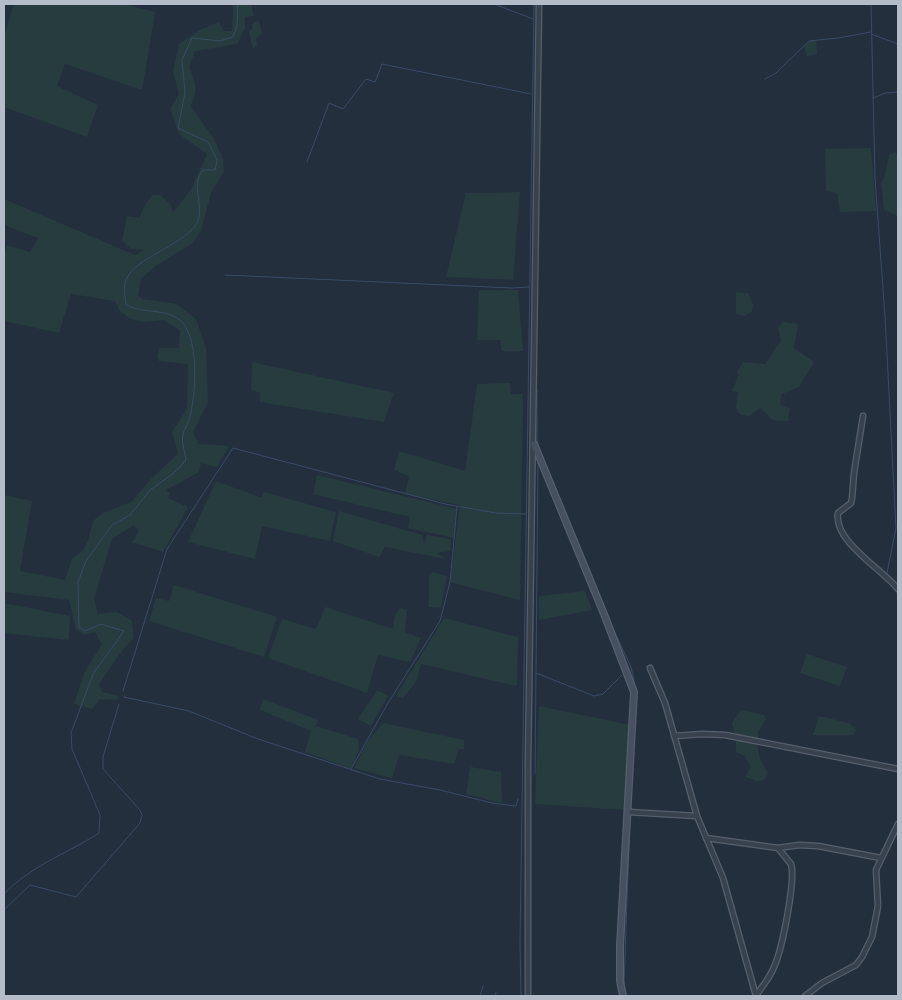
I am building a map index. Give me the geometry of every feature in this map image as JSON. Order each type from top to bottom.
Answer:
[{"type":"street","points":[[528,996],[528,766],[539,4]]},
{"type":"street","points":[[863,416],[852,498],[838,512],[838,523],[844,535],[857,550],[898,589]]},
{"type":"street","points":[[534,444],[632,683],[634,710],[620,946],[622,996]]},
{"type":"street","points":[[650,668],[665,703],[697,816],[722,878],[756,996]]},
{"type":"street","points":[[674,736],[725,735],[898,768]]},
{"type":"street","points":[[628,812],[697,816]]},
{"type":"street","points":[[805,996],[822,983],[856,965],[862,957],[875,926],[878,906],[876,870],[898,824]]},
{"type":"street","points":[[706,838],[778,848],[799,845],[818,846],[881,858]]},
{"type":"street","points":[[756,996],[769,978],[779,953],[791,882],[791,864],[778,848]]},
{"type":"green space","points":[[14,4],[123,4],[155,12],[142,90],[65,64],[57,86],[98,105],[87,137],[4,107],[4,36]]},
{"type":"green space","points":[[233,4],[251,4],[254,16],[245,17],[245,28],[237,44],[195,51],[189,67],[195,86],[195,95],[191,106],[214,139],[223,159],[224,171],[211,193],[201,231],[193,243],[157,265],[141,279],[138,295],[142,299],[177,304],[196,319],[206,348],[208,402],[193,432],[198,444],[229,446],[217,467],[201,463],[199,472],[166,490],[170,493],[168,498],[188,507],[163,552],[132,542],[139,531],[134,525],[112,539],[94,599],[98,614],[117,612],[132,621],[134,638],[124,648],[99,684],[102,692],[118,696],[117,700],[100,699],[92,709],[74,704],[84,673],[102,644],[95,632],[84,635],[76,629],[69,600],[4,592],[4,495],[32,501],[20,571],[65,580],[72,559],[83,550],[88,541],[93,521],[103,513],[131,502],[153,477],[178,454],[172,432],[187,409],[188,364],[159,361],[157,357],[159,348],[179,348],[180,330],[163,320],[142,322],[129,318],[119,310],[115,301],[71,294],[59,333],[4,321],[4,255],[7,245],[30,252],[38,238],[4,225],[4,199],[135,255],[145,250],[131,249],[122,240],[127,216],[139,218],[152,195],[160,195],[171,205],[173,213],[191,189],[207,154],[179,134],[170,109],[179,94],[173,71],[179,44],[200,30],[219,22],[224,31],[232,31]]},
{"type":"green space","points":[[259,21],[262,33],[256,39],[257,45],[253,49],[249,32],[252,29],[253,22]]},
{"type":"green space","points":[[816,40],[817,54],[807,56],[804,46],[809,41]]},
{"type":"green space","points":[[871,148],[876,211],[840,212],[837,193],[826,191],[825,149]]},
{"type":"green space","points":[[895,152],[898,156],[898,216],[884,210],[881,182],[884,179],[889,155]]},
{"type":"green space","points":[[520,192],[513,280],[446,277],[466,193]]},
{"type":"green space","points":[[479,290],[518,290],[523,351],[502,351],[500,340],[477,340]]},
{"type":"green space","points":[[736,292],[748,293],[753,304],[752,311],[745,316],[736,314]]},
{"type":"green space","points":[[783,322],[798,324],[794,348],[814,362],[799,387],[782,394],[780,404],[790,408],[788,421],[773,420],[760,408],[750,416],[741,415],[736,408],[738,392],[732,391],[739,374],[737,372],[743,362],[766,364],[777,345],[781,342],[778,328]]},
{"type":"green space","points":[[252,362],[394,393],[384,422],[260,402],[260,393],[251,389]]},
{"type":"green space","points":[[510,383],[511,394],[523,394],[520,600],[450,582],[460,505],[405,494],[409,476],[394,470],[399,451],[465,471],[477,384]]},
{"type":"green space","points":[[317,475],[457,509],[454,538],[408,528],[410,517],[313,494]]},
{"type":"green space","points":[[216,481],[262,498],[264,492],[336,512],[330,541],[262,526],[255,559],[188,542]]},
{"type":"green space","points":[[339,511],[422,535],[424,544],[427,535],[451,539],[450,551],[436,553],[446,559],[385,547],[379,557],[333,541]]},
{"type":"green space","points":[[432,572],[447,576],[441,607],[429,607],[429,575]]},
{"type":"green space","points":[[174,585],[277,617],[264,657],[149,621],[156,598],[169,601]]},
{"type":"green space","points":[[585,591],[592,610],[539,620],[539,596]]},
{"type":"green space","points":[[4,603],[70,616],[69,640],[4,633]]},
{"type":"green space","points":[[325,607],[393,629],[395,614],[401,608],[407,610],[405,632],[421,638],[410,662],[378,655],[367,693],[268,658],[282,619],[316,629]]},
{"type":"green space","points":[[444,618],[518,637],[517,686],[421,664],[416,682],[403,698],[396,696]]},
{"type":"green space","points":[[807,654],[847,667],[840,686],[800,673]]},
{"type":"green space","points":[[377,690],[388,696],[371,726],[358,719]]},
{"type":"green space","points":[[263,699],[318,720],[316,726],[358,739],[359,750],[351,769],[305,752],[311,731],[260,710]]},
{"type":"green space","points":[[539,706],[630,725],[624,810],[535,804]]},
{"type":"green space","points":[[741,710],[764,715],[766,720],[758,732],[758,740],[735,735],[732,723]]},
{"type":"green space","points":[[819,716],[849,723],[856,730],[853,735],[813,735]]},
{"type":"green space","points":[[383,723],[464,740],[464,749],[459,749],[454,764],[399,755],[392,778],[354,768],[367,742]]},
{"type":"green space","points":[[736,739],[757,743],[760,759],[768,773],[764,780],[757,781],[745,777],[751,767],[745,756],[736,752]]},
{"type":"green space","points":[[470,767],[501,772],[502,803],[466,794]]},
{"type":"waterway","points":[[4,894],[38,867],[99,833],[100,815],[72,749],[71,733],[93,674],[124,631],[101,624],[85,631],[79,627],[78,582],[86,561],[112,525],[130,515],[150,490],[174,473],[186,460],[183,437],[191,410],[195,381],[193,350],[185,325],[171,315],[126,305],[125,284],[132,271],[148,258],[188,233],[198,221],[200,210],[198,178],[203,170],[215,170],[217,160],[208,142],[178,128],[185,92],[182,60],[192,38],[220,41],[233,37],[237,26],[238,4]]},
{"type":"waterway","points":[[494,4],[533,19]]},
{"type":"waterway","points":[[521,996],[520,942],[534,4]]},
{"type":"waterway","points":[[871,4],[875,178],[885,316],[896,528],[887,573]]},
{"type":"waterway","points":[[765,79],[776,73],[809,41],[871,32]]},
{"type":"waterway","points":[[871,34],[898,44]]},
{"type":"waterway","points":[[307,162],[329,103],[343,109],[366,79],[375,82],[382,64],[531,94]]},
{"type":"waterway","points":[[873,98],[885,93],[898,92]]},
{"type":"waterway","points":[[225,275],[512,288],[529,287]]},
{"type":"waterway","points":[[535,383],[537,391],[537,441],[542,457]]},
{"type":"waterway","points":[[123,691],[167,549],[233,448],[445,504],[496,513],[526,514]]},
{"type":"waterway","points":[[535,773],[538,462]]},
{"type":"waterway","points":[[351,769],[388,703],[440,621],[450,582],[457,507]]},
{"type":"waterway","points":[[609,620],[631,667],[636,691]]},
{"type":"waterway","points":[[536,673],[594,696],[603,694],[622,675]]},
{"type":"waterway","points":[[124,697],[189,711],[258,739],[380,779],[440,790],[492,803],[516,806],[518,799]]},
{"type":"waterway","points":[[4,910],[30,885],[76,897],[140,823],[142,815],[140,810],[103,769],[103,757],[119,704]]},
{"type":"waterway","points":[[631,795],[631,811]]},
{"type":"waterway","points":[[624,986],[630,815]]},
{"type":"waterway","points":[[480,996],[483,986]]},
{"type":"waterway","points":[[495,996],[496,992]]}]
